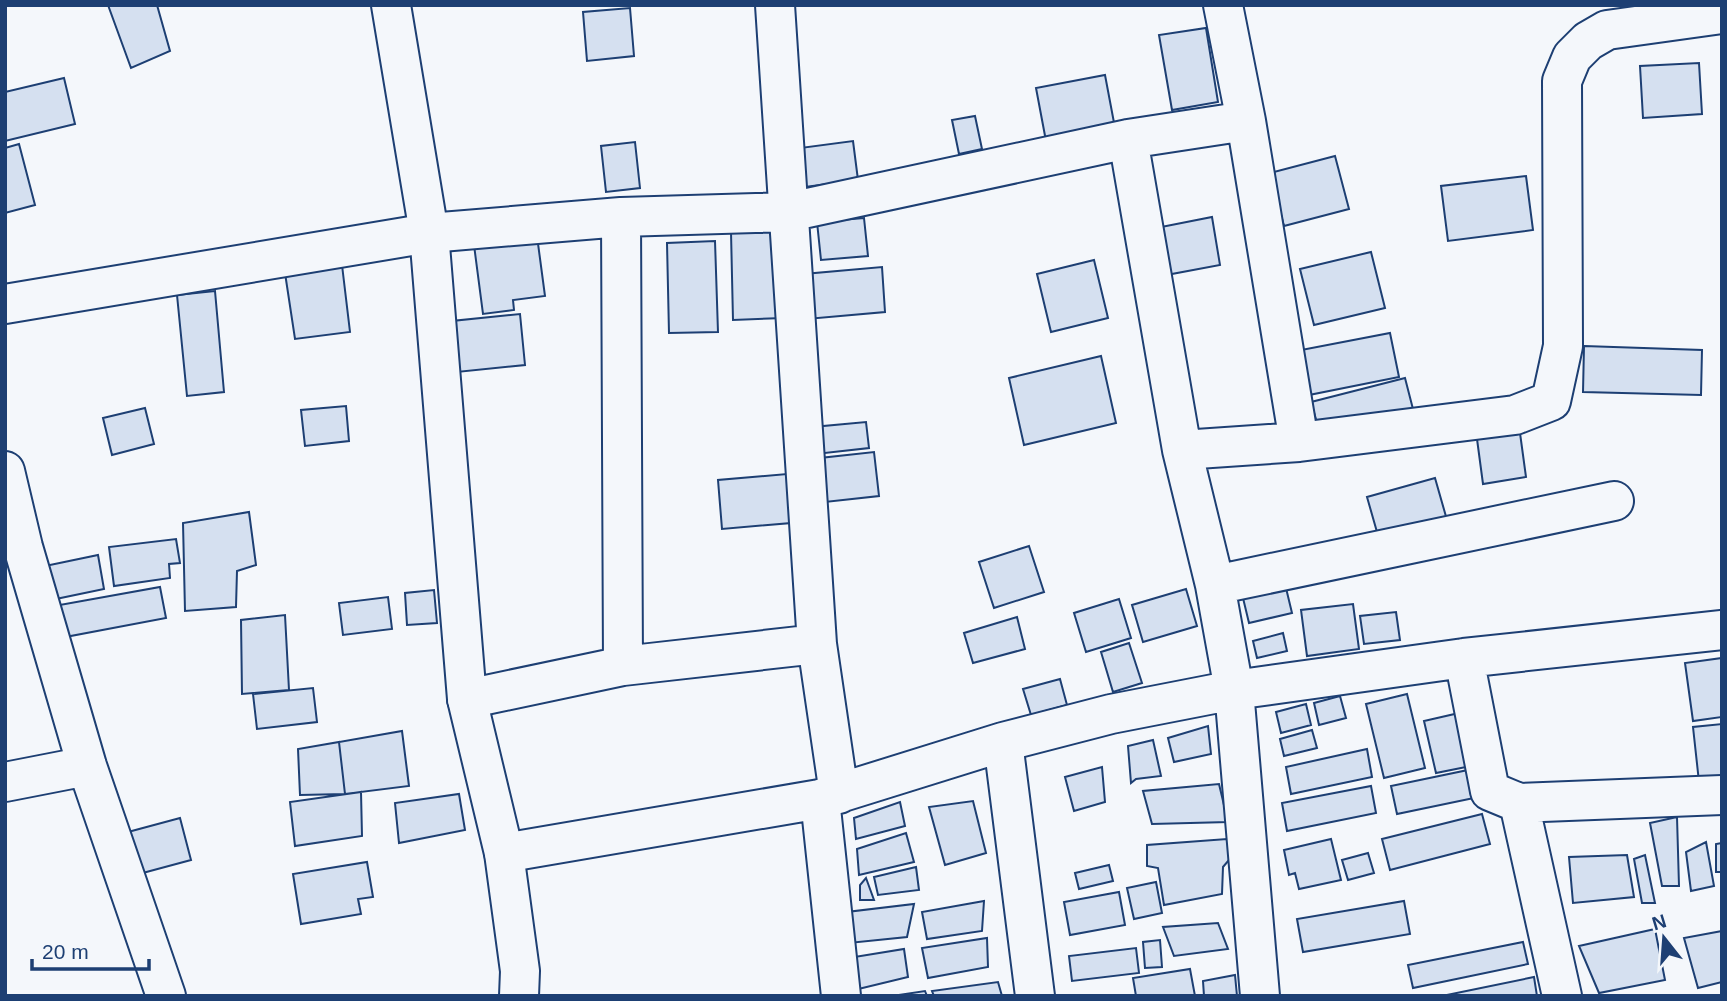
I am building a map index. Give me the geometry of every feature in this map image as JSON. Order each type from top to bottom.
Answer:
[{"type":"street","points":[[391,5],[429,233],[467,699],[504,853],[520,971],[519,996]]},
{"type":"street","points":[[775,5],[817,644],[830,796],[841,996]]},
{"type":"street","points":[[1223,5],[1246,121],[1300,442]]},
{"type":"street","points":[[1182,450],[1300,442],[1515,415],[1551,401],[1563,346],[1562,81],[1572,57],[1588,41],[1607,30],[1722,14]]},
{"type":"street","points":[[5,304],[429,233],[621,217],[789,212],[1128,139],[1246,121]]},
{"type":"street","points":[[1128,139],[1182,450],[1215,585],[1234,690],[1259,996]]},
{"type":"street","points":[[621,217],[623,666]]},
{"type":"street","points":[[5,471],[23,547],[87,766],[166,996]]},
{"type":"street","points":[[1215,585],[1614,501]]},
{"type":"street","points":[[504,853],[830,796],[1003,742],[1111,714],[1234,690],[1464,658],[1722,630]]},
{"type":"street","points":[[467,699],[623,666],[817,644]]},
{"type":"street","points":[[1464,658],[1490,791],[1519,803],[1722,795]]},
{"type":"street","points":[[1003,742],[1035,996]]},
{"type":"street","points":[[5,782],[87,766]]},
{"type":"street","points":[[1519,803],[1562,996]]},
{"type":"building","points":[[108,5],[157,5],[170,51],[131,68]]},
{"type":"building","points":[[630,8],[634,56],[587,61],[583,12]]},
{"type":"building","points":[[1206,28],[1218,102],[1172,110],[1159,35]]},
{"type":"building","points":[[1699,63],[1702,114],[1643,118],[1640,66]]},
{"type":"building","points":[[1105,75],[1115,128],[1046,141],[1036,88]]},
{"type":"building","points":[[64,78],[75,124],[5,141],[5,92]]},
{"type":"building","points":[[975,116],[982,149],[959,154],[952,120]]},
{"type":"building","points":[[853,141],[858,180],[805,187],[800,148]]},
{"type":"building","points":[[635,142],[640,188],[606,192],[601,146]]},
{"type":"building","points":[[19,144],[35,205],[5,213],[5,148]]},
{"type":"building","points":[[1335,156],[1349,209],[1284,226],[1270,173]]},
{"type":"building","points":[[1526,176],[1533,230],[1448,241],[1441,186]]},
{"type":"building","points":[[1212,217],[1220,265],[1161,276],[1151,229]]},
{"type":"building","points":[[864,218],[868,256],[821,260],[817,222]]},
{"type":"building","points":[[781,230],[783,318],[733,320],[731,232]]},
{"type":"building","points":[[537,236],[545,296],[513,300],[514,310],[483,314],[474,245]]},
{"type":"building","points":[[715,241],[718,332],[669,333],[667,243]]},
{"type":"building","points":[[1371,252],[1385,308],[1314,325],[1300,269]]},
{"type":"building","points":[[1094,260],[1108,318],[1051,332],[1037,274]]},
{"type":"building","points":[[342,265],[350,332],[295,339],[285,273]]},
{"type":"building","points":[[882,267],[885,312],[807,319],[804,274]]},
{"type":"building","points":[[215,291],[224,392],[187,396],[177,295]]},
{"type":"building","points":[[520,314],[525,365],[457,372],[452,321]]},
{"type":"building","points":[[1390,333],[1399,377],[1304,396],[1296,351]]},
{"type":"building","points":[[1584,346],[1702,350],[1701,395],[1583,392]]},
{"type":"building","points":[[1101,356],[1116,423],[1024,445],[1009,378]]},
{"type":"building","points":[[1405,378],[1414,413],[1321,437],[1311,402]]},
{"type":"building","points":[[346,406],[349,441],[305,446],[301,410]]},
{"type":"building","points":[[145,408],[154,444],[112,455],[103,418]]},
{"type":"building","points":[[866,422],[869,448],[816,454],[813,427]]},
{"type":"building","points":[[1520,433],[1526,477],[1483,484],[1477,439]]},
{"type":"building","points":[[874,452],[879,496],[816,503],[811,459]]},
{"type":"building","points":[[787,474],[791,523],[722,529],[718,480]]},
{"type":"building","points":[[1435,478],[1447,520],[1379,539],[1367,497]]},
{"type":"building","points":[[249,512],[256,565],[237,571],[236,607],[185,611],[183,523]]},
{"type":"building","points":[[176,539],[180,563],[169,564],[170,578],[114,586],[109,547]]},
{"type":"building","points":[[1029,546],[1044,592],[994,608],[979,562]]},
{"type":"building","points":[[98,555],[104,589],[51,600],[45,566]]},
{"type":"building","points":[[160,587],[166,618],[60,638],[54,606]]},
{"type":"building","points":[[1286,588],[1292,613],[1249,623],[1243,598]]},
{"type":"building","points":[[1186,589],[1197,626],[1143,642],[1132,605]]},
{"type":"building","points":[[434,590],[437,623],[407,625],[405,593]]},
{"type":"building","points":[[388,597],[392,629],[343,635],[339,603]]},
{"type":"building","points":[[1119,599],[1131,638],[1086,652],[1074,613]]},
{"type":"building","points":[[1353,604],[1359,649],[1307,656],[1301,610]]},
{"type":"building","points":[[1396,612],[1400,640],[1364,644],[1360,616]]},
{"type":"building","points":[[285,615],[289,690],[242,694],[241,620]]},
{"type":"building","points":[[1017,617],[1025,649],[973,663],[964,633]]},
{"type":"building","points":[[1283,633],[1287,651],[1257,658],[1253,641]]},
{"type":"building","points":[[1129,643],[1142,683],[1113,692],[1101,652]]},
{"type":"building","points":[[1722,658],[1722,717],[1693,721],[1685,663]]},
{"type":"building","points":[[1060,679],[1067,705],[1031,715],[1023,689]]},
{"type":"building","points":[[313,688],[317,722],[257,729],[253,694]]},
{"type":"building","points":[[1407,694],[1425,768],[1384,778],[1366,704]]},
{"type":"building","points":[[1340,696],[1346,718],[1319,725],[1314,703]]},
{"type":"building","points":[[1306,704],[1311,725],[1281,733],[1276,712]]},
{"type":"building","points":[[1459,713],[1471,766],[1436,773],[1424,721]]},
{"type":"building","points":[[1722,724],[1722,780],[1699,782],[1693,727]]},
{"type":"building","points":[[1208,726],[1211,754],[1174,762],[1168,738]]},
{"type":"building","points":[[1312,730],[1317,748],[1284,756],[1280,739]]},
{"type":"building","points":[[402,731],[409,786],[345,794],[339,742]]},
{"type":"building","points":[[1153,740],[1161,776],[1136,779],[1131,783],[1128,746]]},
{"type":"building","points":[[339,742],[345,794],[300,795],[298,749]]},
{"type":"building","points":[[1367,749],[1372,777],[1291,794],[1286,767]]},
{"type":"building","points":[[1102,767],[1105,802],[1074,811],[1065,777]]},
{"type":"building","points":[[1468,770],[1474,798],[1397,814],[1391,786]]},
{"type":"building","points":[[1219,784],[1228,822],[1152,824],[1143,791]]},
{"type":"building","points":[[1371,786],[1376,813],[1287,831],[1282,803]]},
{"type":"building","points":[[361,792],[362,836],[295,846],[290,802]]},
{"type":"building","points":[[459,794],[465,830],[399,843],[395,803]]},
{"type":"building","points":[[973,801],[986,853],[945,865],[929,807]]},
{"type":"building","points":[[900,802],[905,826],[856,839],[854,818]]},
{"type":"building","points":[[1482,814],[1490,844],[1390,870],[1382,839]]},
{"type":"building","points":[[1677,817],[1679,886],[1662,886],[1650,823]]},
{"type":"building","points":[[180,818],[191,860],[139,874],[128,832]]},
{"type":"building","points":[[906,833],[914,862],[859,875],[857,849]]},
{"type":"building","points":[[1227,839],[1235,853],[1223,867],[1222,894],[1164,905],[1158,868],[1147,866],[1147,845]]},
{"type":"building","points":[[1331,839],[1341,880],[1299,889],[1295,873],[1289,875],[1284,850]]},
{"type":"building","points":[[1706,842],[1714,886],[1691,891],[1686,852]]},
{"type":"building","points":[[1722,843],[1722,872],[1716,872],[1716,844]]},
{"type":"building","points":[[1368,853],[1374,873],[1348,880],[1342,860]]},
{"type":"building","points":[[1627,855],[1634,897],[1573,903],[1569,857]]},
{"type":"building","points":[[1645,855],[1655,903],[1642,903],[1634,859]]},
{"type":"building","points":[[367,862],[373,897],[358,899],[361,914],[301,924],[293,874]]},
{"type":"building","points":[[1109,865],[1113,881],[1079,889],[1075,873]]},
{"type":"building","points":[[916,867],[919,890],[878,895],[874,877]]},
{"type":"building","points":[[866,878],[874,900],[860,900],[860,885]]},
{"type":"building","points":[[1156,882],[1162,913],[1134,919],[1127,888]]},
{"type":"building","points":[[1119,892],[1125,925],[1070,935],[1064,902]]},
{"type":"building","points":[[984,901],[982,931],[927,939],[922,912]]},
{"type":"building","points":[[1404,901],[1410,934],[1303,952],[1297,919]]},
{"type":"building","points":[[914,904],[907,937],[849,943],[847,912]]},
{"type":"building","points":[[1218,923],[1228,949],[1174,956],[1163,927]]},
{"type":"building","points":[[1655,929],[1665,980],[1599,993],[1579,946]]},
{"type":"building","points":[[1722,931],[1722,982],[1698,988],[1684,938]]},
{"type":"building","points":[[987,938],[988,967],[928,978],[922,948]]},
{"type":"building","points":[[1160,940],[1162,967],[1145,968],[1143,942]]},
{"type":"building","points":[[1523,942],[1528,964],[1413,988],[1408,965]]},
{"type":"building","points":[[1136,948],[1139,973],[1072,981],[1069,956]]},
{"type":"building","points":[[904,949],[908,977],[846,992],[842,959]]},
{"type":"building","points":[[1190,969],[1195,996],[1136,996],[1133,978]]},
{"type":"building","points":[[1235,975],[1237,996],[1204,996],[1203,981]]},
{"type":"building","points":[[1534,977],[1537,996],[1442,996]]},
{"type":"building","points":[[998,982],[1002,996],[934,996],[932,991]]},
{"type":"building","points":[[925,991],[927,996],[892,996]]}]
